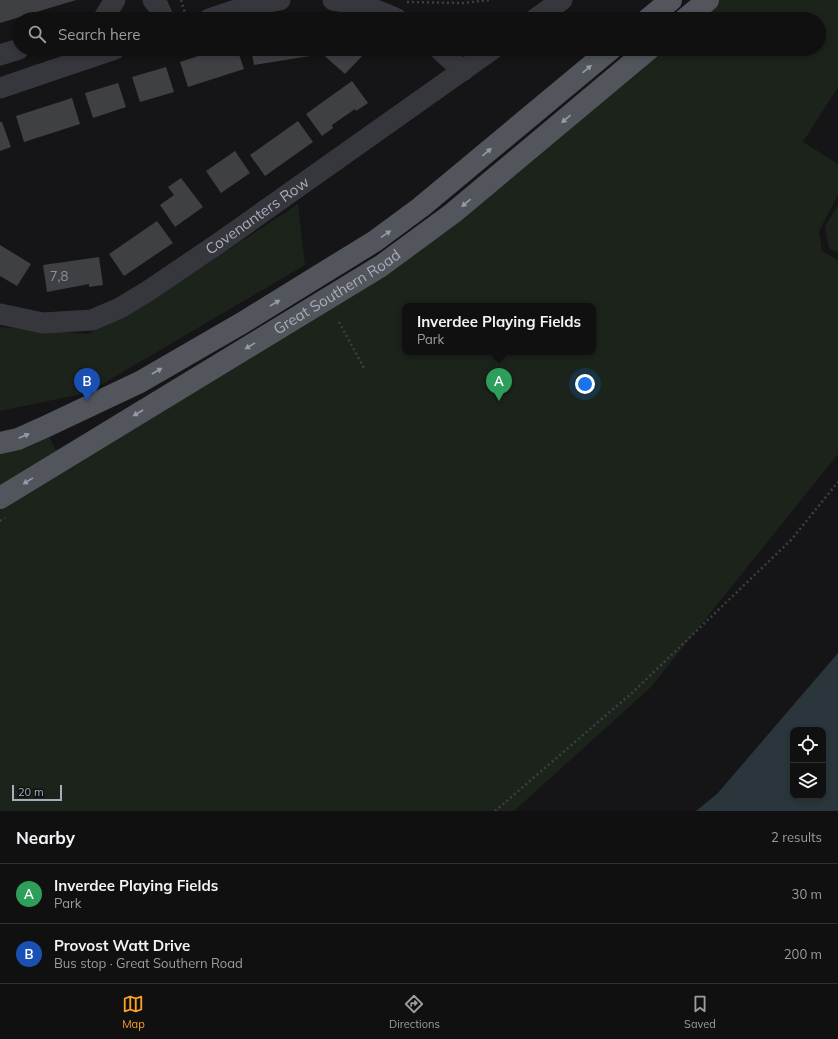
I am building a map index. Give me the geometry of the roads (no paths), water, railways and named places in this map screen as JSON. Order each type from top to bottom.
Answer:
[{"type":"main road","points":[[656,12],[670,0]]},
{"type":"main road","points":[[693,12],[708,0]]},
{"type":"main road","name":"Great Southern Road","points":[[0,443],[18,439],[140,382],[242,323],[375,242],[421,207],[604,56]]},
{"type":"main road","name":"Great Southern Road","points":[[0,498],[381,266],[453,214],[641,56]]},
{"type":"street","points":[[107,12],[115,0]]},
{"type":"street","points":[[153,0],[161,12]]},
{"type":"street","points":[[230,12],[251,5],[280,0]]},
{"type":"street","points":[[333,0],[349,2],[378,12]]},
{"type":"street","points":[[545,12],[562,0]]},
{"type":"street","points":[[0,55],[12,51]]},
{"type":"street","points":[[0,88],[94,56]]},
{"type":"street","points":[[446,56],[462,71]]},
{"type":"street","name":"Covenanters Row","points":[[0,314],[43,323],[92,320],[120,308],[148,291],[218,243],[483,56]]},
{"type":"place","name":"Provost Watt Drive","points":[[87,401]]},
{"type":"place","name":"Inverdee Playing Fields","points":[[499,401]]}]
